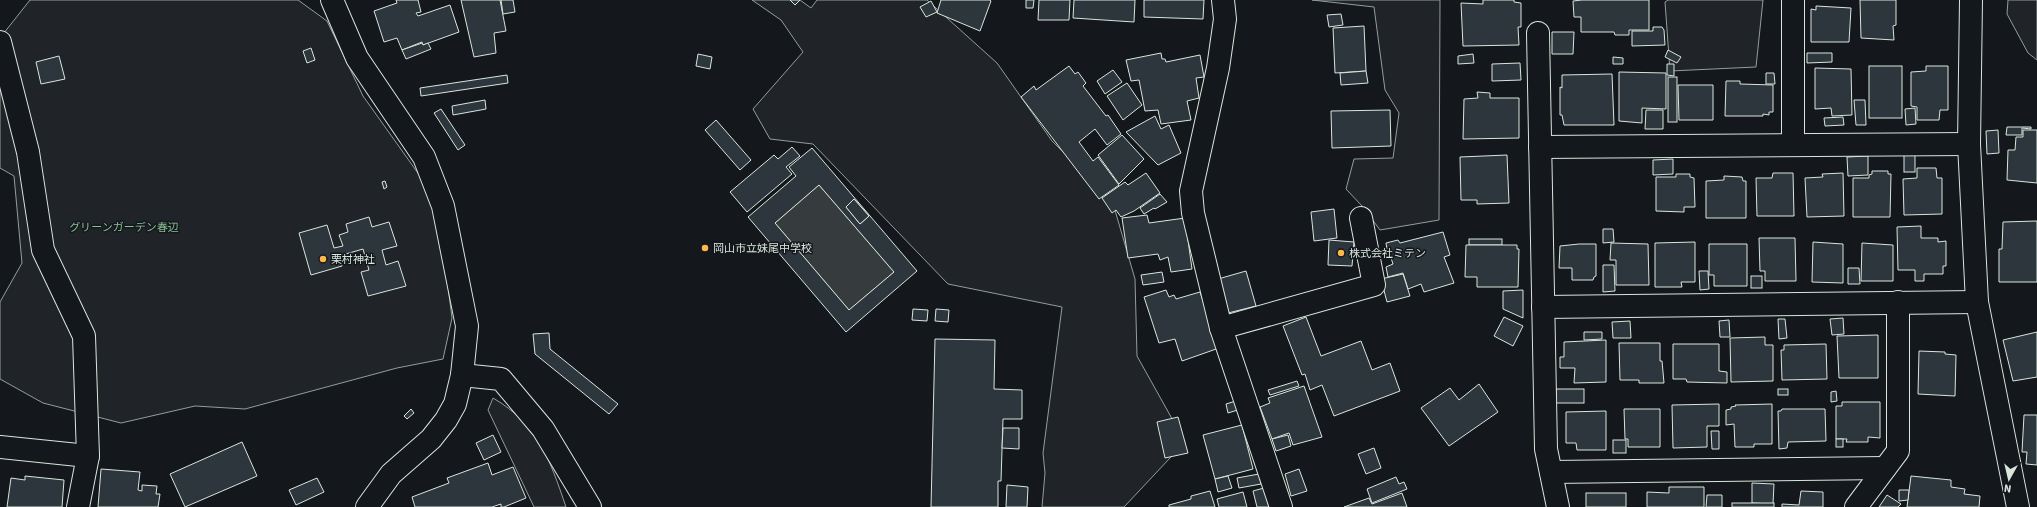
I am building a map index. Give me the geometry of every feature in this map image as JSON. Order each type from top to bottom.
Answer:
[{"type":"street","points":[[332,0],[357,58],[424,157],[443,206],[467,326],[462,375],[455,404],[446,420],[431,438],[391,474],[367,507]]},
{"type":"street","points":[[1223,0],[1225,19],[1218,68],[1191,190],[1193,213],[1221,328],[1281,507]]},
{"type":"street","points":[[1793,0],[1793,144]]},
{"type":"street","points":[[1971,0],[1969,144],[1976,302],[2018,507]]},
{"type":"street","points":[[1538,33],[1546,449],[1558,507]]},
{"type":"street","points":[[0,42],[28,152],[43,250],[84,336],[88,456],[78,507]]},
{"type":"street","points":[[1540,147],[1793,144],[1969,144]]},
{"type":"street","points":[[1221,328],[1374,285],[1361,218]]},
{"type":"street","points":[[1856,507],[1898,451],[1898,302]]},
{"type":"street","points":[[1543,307],[1976,302]]},
{"type":"street","points":[[462,375],[501,379],[543,429],[590,507]]},
{"type":"street","points":[[0,447],[88,456]]},
{"type":"street","points":[[1551,472],[1885,468]]},
{"type":"green space","name":"グリーンガーデン春辺","points":[[30,0],[298,0],[327,21],[363,96],[425,183],[439,217],[452,318],[443,359],[397,368],[245,409],[195,406],[121,423],[43,403],[0,379],[0,302],[22,263],[14,176],[0,168],[0,38]]},
{"type":"green space","points":[[752,0],[800,0],[811,8],[817,0],[927,0],[997,63],[1052,141],[1112,200],[1135,279],[1137,356],[1185,442],[1124,507],[1042,507],[1045,473],[1043,453],[1062,307],[948,284],[813,144],[770,139],[753,109],[803,52],[781,20]]},
{"type":"green space","points":[[1312,0],[1440,0],[1439,220],[1380,230],[1363,207],[1346,189],[1354,159],[1393,158],[1399,113],[1385,90],[1374,7]]},
{"type":"green space","points":[[1668,0],[1763,0],[1756,67],[1670,71],[1665,2]]},
{"type":"green space","points":[[2008,0],[2037,0],[2037,60],[2028,53],[2007,14]]},
{"type":"green space","points":[[493,398],[521,419],[532,432],[548,459],[566,507],[534,507],[488,410]]},
{"type":"shaded area","points":[[819,185],[894,272],[849,310],[775,223]]},
{"type":"building","points":[[396,0],[418,0],[421,12],[416,13],[418,16],[450,5],[459,32],[423,45],[422,42],[402,50],[397,38],[384,42],[374,11],[397,3]]},
{"type":"building","points":[[461,0],[500,0],[506,31],[494,33],[496,53],[474,57]]},
{"type":"building","points":[[501,0],[513,0],[515,12],[503,14]]},
{"type":"building","points":[[790,0],[800,0],[795,5]]},
{"type":"building","points":[[941,0],[991,1],[980,31],[937,13]]},
{"type":"building","points":[[1026,0],[1034,0],[1033,8],[1026,8]]},
{"type":"building","points":[[1039,0],[1070,0],[1069,20],[1038,20]]},
{"type":"building","points":[[1074,0],[1135,0],[1134,22],[1073,18]]},
{"type":"building","points":[[1144,0],[1204,0],[1203,19],[1144,17]]},
{"type":"building","points":[[1483,0],[1514,0],[1514,2],[1521,3],[1521,27],[1518,27],[1519,45],[1463,46],[1461,3],[1483,4]]},
{"type":"building","points":[[1649,0],[1649,30],[1629,30],[1629,35],[1615,35],[1614,32],[1581,32],[1581,17],[1574,17],[1573,1]]},
{"type":"building","points":[[1860,0],[1896,0],[1896,25],[1893,26],[1894,40],[1861,38]]},
{"type":"building","points":[[931,1],[937,12],[926,17],[920,7]]},
{"type":"building","points":[[1816,6],[1851,8],[1849,42],[1811,42],[1811,9],[1816,10]]},
{"type":"building","points":[[1341,14],[1343,25],[1329,27],[1327,15]]},
{"type":"building","points":[[1364,26],[1366,71],[1335,73],[1333,28]]},
{"type":"building","points":[[1653,27],[1662,27],[1664,30],[1665,45],[1632,46],[1632,31],[1653,31]]},
{"type":"building","points":[[1552,32],[1574,32],[1573,54],[1552,54]]},
{"type":"building","points":[[422,43],[423,45],[428,43],[431,49],[406,59],[402,50]]},
{"type":"building","points":[[311,48],[315,60],[307,63],[303,51]]},
{"type":"building","points":[[1668,50],[1681,57],[1677,63],[1665,57]]},
{"type":"building","points":[[1161,53],[1162,59],[1165,59],[1166,62],[1200,55],[1204,77],[1196,78],[1199,98],[1187,101],[1191,120],[1161,124],[1158,110],[1145,111],[1139,80],[1131,81],[1126,60]]},
{"type":"building","points":[[1807,53],[1832,53],[1832,62],[1807,63]]},
{"type":"building","points":[[698,54],[712,57],[710,69],[696,66]]},
{"type":"building","points":[[1473,54],[1474,63],[1458,64],[1458,56]]},
{"type":"building","points":[[59,56],[65,79],[41,84],[36,62]]},
{"type":"building","points":[[1613,57],[1623,58],[1623,64],[1613,64]]},
{"type":"building","points":[[1520,63],[1521,80],[1492,81],[1492,64]]},
{"type":"building","points":[[1667,64],[1674,64],[1674,76],[1667,75]]},
{"type":"building","points":[[1069,66],[1075,74],[1078,72],[1086,83],[1083,86],[1106,116],[1108,115],[1121,134],[1107,145],[1095,129],[1079,142],[1093,161],[1098,157],[1119,185],[1099,199],[1021,97],[1034,86],[1036,90]]},
{"type":"building","points":[[1869,66],[1902,66],[1902,118],[1869,118]]},
{"type":"building","points":[[1926,66],[1948,66],[1948,110],[1940,110],[1939,120],[1917,120],[1917,107],[1911,106],[1911,72],[1926,71]]},
{"type":"building","points":[[1815,68],[1851,69],[1852,115],[1832,116],[1831,108],[1815,109]]},
{"type":"building","points":[[1113,70],[1122,82],[1105,94],[1097,81]]},
{"type":"building","points":[[1366,71],[1368,83],[1341,85],[1340,73]]},
{"type":"building","points":[[1619,72],[1666,73],[1666,109],[1642,108],[1642,123],[1619,121]]},
{"type":"building","points":[[1766,73],[1774,73],[1775,84],[1766,84]]},
{"type":"building","points":[[1612,74],[1614,125],[1564,125],[1562,115],[1560,115],[1560,87],[1562,88],[1562,75]]},
{"type":"building","points":[[507,75],[508,83],[421,96],[420,88]]},
{"type":"building","points":[[1668,77],[1677,77],[1677,122],[1668,122]]},
{"type":"building","points":[[1726,81],[1740,81],[1740,84],[1773,85],[1773,112],[1769,112],[1769,115],[1763,114],[1763,116],[1725,116]]},
{"type":"building","points":[[1127,83],[1142,105],[1123,120],[1107,96]]},
{"type":"building","points":[[1678,85],[1713,85],[1713,120],[1679,120]]},
{"type":"building","points":[[1477,92],[1490,93],[1490,98],[1519,98],[1519,138],[1463,139],[1464,99],[1478,98]]},
{"type":"building","points":[[485,100],[486,109],[453,115],[452,106]]},
{"type":"building","points":[[1854,100],[1865,100],[1866,125],[1856,125]]},
{"type":"building","points":[[1915,108],[1916,124],[1906,125],[1905,109]]},
{"type":"building","points":[[441,109],[465,145],[458,150],[434,113]]},
{"type":"building","points":[[1390,110],[1391,146],[1332,148],[1331,111]]},
{"type":"building","points":[[1646,110],[1663,110],[1663,129],[1645,129]]},
{"type":"building","points":[[1155,116],[1161,129],[1169,125],[1181,153],[1158,165],[1126,132]]},
{"type":"building","points":[[1843,117],[1844,125],[1825,126],[1824,118]]},
{"type":"building","points":[[716,120],[751,160],[740,170],[705,130]]},
{"type":"building","points":[[2007,127],[2031,127],[2031,129],[2022,128],[2022,135],[2006,135]]},
{"type":"building","points":[[1998,130],[1999,153],[1987,154],[1986,131]]},
{"type":"building","points":[[2023,130],[2037,130],[2037,183],[2007,180],[2008,150],[2015,150],[2016,137],[2023,137]]},
{"type":"building","points":[[1122,135],[1144,159],[1119,184],[1098,155]]},
{"type":"building","points":[[792,147],[800,156],[786,167],[792,174],[747,212],[730,192],[774,155],[778,159]]},
{"type":"building","points":[[812,148],[917,271],[846,332],[748,217],[796,176],[789,167]],"holes":[[[819,185],[894,272],[849,310],[775,223]],[[854,199],[869,216],[860,224],[846,207]]]},
{"type":"building","points":[[1507,155],[1509,203],[1477,204],[1477,200],[1461,200],[1460,157]]},
{"type":"building","points":[[1904,155],[1915,155],[1915,172],[1904,172]]},
{"type":"building","points":[[1868,156],[1868,175],[1848,176],[1847,157]]},
{"type":"building","points":[[1673,159],[1673,174],[1653,175],[1653,160]]},
{"type":"building","points":[[1917,168],[1936,168],[1937,178],[1942,178],[1942,214],[1904,215],[1903,179],[1917,178]]},
{"type":"building","points":[[1872,171],[1888,171],[1888,174],[1891,174],[1890,217],[1853,217],[1853,178],[1869,178]]},
{"type":"building","points":[[1146,173],[1160,193],[1134,211],[1121,217],[1116,210],[1112,213],[1102,198],[1125,182],[1128,185]]},
{"type":"building","points":[[1773,173],[1793,173],[1794,216],[1757,216],[1756,178],[1772,178]]},
{"type":"building","points":[[1843,173],[1844,216],[1807,217],[1805,178],[1823,177],[1822,174]]},
{"type":"building","points":[[1676,174],[1690,174],[1690,177],[1694,178],[1695,207],[1684,207],[1684,212],[1656,211],[1656,177],[1676,177]]},
{"type":"building","points":[[1724,176],[1742,177],[1743,181],[1746,181],[1746,218],[1706,218],[1706,181],[1724,180]]},
{"type":"building","points":[[385,181],[387,187],[384,189],[382,182]]},
{"type":"building","points":[[1160,194],[1167,202],[1144,214],[1140,208]]},
{"type":"building","points":[[854,199],[869,216],[860,224],[846,207]]},
{"type":"building","points":[[1334,209],[1337,238],[1314,241],[1311,212]]},
{"type":"building","points":[[1147,215],[1149,223],[1185,218],[1192,269],[1171,272],[1168,257],[1160,260],[1158,254],[1128,258],[1122,218]]},
{"type":"building","name":"栗村神社","points":[[369,217],[372,227],[389,222],[397,246],[382,250],[386,265],[398,261],[406,286],[368,296],[361,272],[369,270],[363,249],[339,256],[342,266],[311,275],[299,233],[327,225],[334,248],[343,246],[339,235],[348,232],[346,224]]},
{"type":"building","points":[[2037,221],[2037,282],[1999,282],[1999,249],[2002,249],[2003,222]]},
{"type":"building","points":[[1921,226],[1921,238],[1938,238],[1938,242],[1946,241],[1946,266],[1943,266],[1943,274],[1924,274],[1924,281],[1915,281],[1915,270],[1898,270],[1897,227]]},
{"type":"building","points":[[1603,229],[1613,229],[1614,242],[1603,243]]},
{"type":"building","points":[[1443,232],[1450,255],[1444,257],[1454,283],[1424,292],[1421,284],[1408,289],[1403,273],[1388,277],[1386,267],[1393,264],[1390,255],[1388,256],[1386,243],[1398,240],[1400,243]]},
{"type":"building","points":[[1759,238],[1795,238],[1796,281],[1765,281],[1765,271],[1760,271]]},
{"type":"building","points":[[1469,239],[1502,239],[1502,245],[1469,245]]},
{"type":"building","points":[[1329,240],[1354,242],[1352,266],[1328,265]]},
{"type":"building","points":[[1695,242],[1695,282],[1681,282],[1682,287],[1655,287],[1655,243]]},
{"type":"building","points":[[1813,242],[1843,244],[1843,283],[1812,282]]},
{"type":"building","points":[[1611,243],[1648,244],[1649,285],[1616,285],[1616,260],[1610,260]]},
{"type":"building","points":[[1862,243],[1893,245],[1893,281],[1861,281]]},
{"type":"building","points":[[1596,244],[1596,276],[1593,280],[1572,280],[1572,268],[1559,268],[1560,246]]},
{"type":"building","points":[[1709,244],[1747,244],[1747,286],[1714,286],[1714,275],[1709,275]]},
{"type":"building","points":[[1466,245],[1517,245],[1517,249],[1519,249],[1518,287],[1477,287],[1477,277],[1465,277]]},
{"type":"building","points":[[1603,265],[1614,265],[1615,291],[1603,292]]},
{"type":"building","points":[[1848,268],[1859,268],[1860,284],[1848,284]]},
{"type":"building","points":[[1246,271],[1256,306],[1228,313],[1218,279]]},
{"type":"building","points":[[1699,271],[1708,271],[1709,289],[1700,290]]},
{"type":"building","points":[[1162,272],[1164,282],[1143,285],[1141,275]]},
{"type":"building","points":[[1403,274],[1410,296],[1387,302],[1381,279]]},
{"type":"building","points":[[1751,276],[1762,276],[1762,288],[1751,288]]},
{"type":"building","points":[[1166,290],[1169,297],[1174,295],[1176,299],[1200,292],[1219,348],[1182,361],[1175,339],[1159,343],[1144,297]]},
{"type":"building","points":[[1523,290],[1523,318],[1503,309],[1503,291]]},
{"type":"building","points":[[913,309],[928,310],[927,321],[912,320]]},
{"type":"building","points":[[936,309],[949,310],[948,322],[935,321]]},
{"type":"building","points":[[1306,317],[1321,356],[1361,341],[1372,370],[1390,363],[1400,391],[1334,416],[1322,385],[1310,390],[1305,374],[1302,375],[1283,326]]},
{"type":"building","points":[[1504,317],[1523,326],[1513,346],[1494,336]]},
{"type":"building","points":[[1843,318],[1844,334],[1832,335],[1830,319]]},
{"type":"building","points":[[1778,319],[1785,319],[1787,338],[1779,339]]},
{"type":"building","points":[[1729,320],[1730,337],[1720,337],[1719,321]]},
{"type":"building","points":[[1630,321],[1631,338],[1613,338],[1612,322]]},
{"type":"building","points":[[1584,332],[1602,332],[1602,339],[1584,340]]},
{"type":"building","points":[[2037,332],[2037,377],[2013,381],[2003,340]]},
{"type":"building","points":[[549,333],[550,349],[618,404],[609,414],[535,354],[533,334]]},
{"type":"building","points":[[1878,335],[1878,378],[1839,378],[1837,336]]},
{"type":"building","points":[[1765,337],[1765,345],[1773,345],[1773,381],[1731,382],[1730,338]]},
{"type":"building","points":[[935,339],[995,340],[994,389],[1022,390],[1022,419],[1003,419],[1001,481],[998,481],[998,507],[931,507]]},
{"type":"building","points":[[1606,340],[1606,382],[1574,383],[1575,368],[1560,368],[1560,357],[1564,357],[1564,342]]},
{"type":"building","points":[[1619,343],[1660,343],[1660,361],[1662,361],[1664,383],[1639,383],[1639,380],[1620,380]]},
{"type":"building","points":[[1673,344],[1719,344],[1719,371],[1727,372],[1727,383],[1687,382],[1686,379],[1673,379]]},
{"type":"building","points":[[1826,344],[1827,379],[1782,380],[1781,350],[1784,350],[1784,345]]},
{"type":"building","points":[[1919,351],[1945,352],[1945,354],[1956,355],[1955,396],[1918,394]]},
{"type":"building","points":[[1297,381],[1299,386],[1270,395],[1268,390]]},
{"type":"building","points":[[1479,384],[1498,412],[1449,446],[1421,408],[1450,388],[1459,400]]},
{"type":"building","points":[[1304,386],[1322,437],[1293,445],[1289,433],[1272,439],[1260,407],[1270,403],[1268,398]]},
{"type":"building","points":[[1556,389],[1584,389],[1584,403],[1556,403]]},
{"type":"building","points":[[1778,389],[1788,389],[1788,395],[1778,395]]},
{"type":"building","points":[[1836,391],[1837,401],[1831,402],[1831,392]]},
{"type":"building","points":[[1239,400],[1241,409],[1228,413],[1226,404]]},
{"type":"building","points":[[1842,402],[1880,402],[1880,438],[1868,437],[1868,442],[1846,442],[1847,439],[1836,439],[1836,406],[1842,406]]},
{"type":"building","points":[[1719,404],[1719,426],[1707,426],[1707,447],[1673,448],[1672,405]]},
{"type":"building","points":[[1772,404],[1772,444],[1754,444],[1754,447],[1735,447],[1734,424],[1726,425],[1726,410],[1731,409],[1731,407],[1736,406],[1735,405]]},
{"type":"building","points":[[411,409],[414,413],[407,419],[404,416]]},
{"type":"building","points":[[1624,409],[1660,409],[1660,447],[1628,447],[1628,439],[1625,439]]},
{"type":"building","points":[[1782,409],[1825,409],[1826,441],[1788,442],[1787,448],[1779,449],[1778,411],[1781,411]]},
{"type":"building","points":[[1606,411],[1606,450],[1577,450],[1576,443],[1566,443],[1566,412]]},
{"type":"building","points":[[2024,415],[2037,415],[2037,465],[2026,464],[2027,452],[2022,452]]},
{"type":"building","points":[[1178,417],[1188,453],[1165,458],[1157,422]]},
{"type":"building","points":[[1242,425],[1253,469],[1215,479],[1203,435]]},
{"type":"building","points":[[1003,428],[1019,428],[1019,449],[1002,448]]},
{"type":"building","points":[[1711,431],[1719,431],[1719,449],[1712,449]]},
{"type":"building","points":[[493,435],[501,452],[484,460],[476,443]]},
{"type":"building","points":[[1288,435],[1291,446],[1276,451],[1272,439]]},
{"type":"building","points":[[1836,439],[1843,439],[1843,447],[1836,447]]},
{"type":"building","points":[[1613,440],[1626,440],[1626,453],[1613,453]]},
{"type":"building","points":[[242,442],[257,476],[185,507],[170,474]]},
{"type":"building","points":[[1374,448],[1381,468],[1366,474],[1358,454]]},
{"type":"building","points":[[488,463],[492,475],[513,467],[526,498],[504,507],[501,507],[501,504],[492,507],[415,507],[412,497],[449,483],[447,478]]},
{"type":"building","points":[[101,469],[140,472],[138,490],[142,491],[142,485],[157,486],[156,494],[160,494],[158,507],[98,507]]},
{"type":"building","points":[[1299,469],[1307,491],[1291,496],[1285,474]]},
{"type":"building","points":[[1259,474],[1261,484],[1239,488],[1237,478]]},
{"type":"building","points":[[25,476],[64,480],[62,507],[7,507],[11,478],[25,480]]},
{"type":"building","points":[[1228,476],[1232,488],[1218,492],[1215,479]]},
{"type":"building","points":[[1911,476],[1951,480],[1951,487],[1965,489],[1964,494],[1980,496],[1979,507],[1907,507]]},
{"type":"building","points":[[1396,477],[1399,484],[1404,482],[1407,489],[1372,503],[1367,489]]},
{"type":"building","points":[[317,478],[324,492],[296,505],[289,490]]},
{"type":"building","points":[[1752,483],[1774,484],[1773,504],[1752,503]]},
{"type":"building","points":[[1007,485],[1028,487],[1027,507],[1006,507]]},
{"type":"building","points":[[1669,487],[1704,487],[1704,507],[1647,507],[1647,492],[1669,493]]},
{"type":"building","points":[[1264,488],[1269,507],[1257,507],[1253,491]]},
{"type":"building","points":[[1899,490],[1909,490],[1908,500],[1899,501]]},
{"type":"building","points":[[1210,491],[1215,507],[1169,507],[1169,505],[1191,499],[1191,496]]},
{"type":"building","points":[[1801,491],[1823,492],[1823,507],[1782,507],[1782,504],[1799,505]]},
{"type":"building","points":[[1243,492],[1247,507],[1219,507],[1217,499]]},
{"type":"building","points":[[1402,493],[1407,507],[1344,507],[1369,498],[1372,504]]},
{"type":"building","points":[[1586,493],[1626,493],[1626,507],[1586,507]]},
{"type":"building","points":[[1707,495],[1722,495],[1722,507],[1706,507]]},
{"type":"building","points":[[1887,495],[1901,504],[1898,507],[1879,507]]},
{"type":"building","points":[[1732,503],[1774,503],[1774,507],[1732,507]]},
{"type":"place","name":"岡山市立妹尾中学校","points":[[705,248]]},
{"type":"place","name":"株式会社ミテン","points":[[1341,253]]},
{"type":"place","name":"栗村神社","points":[[323,259]]}]
